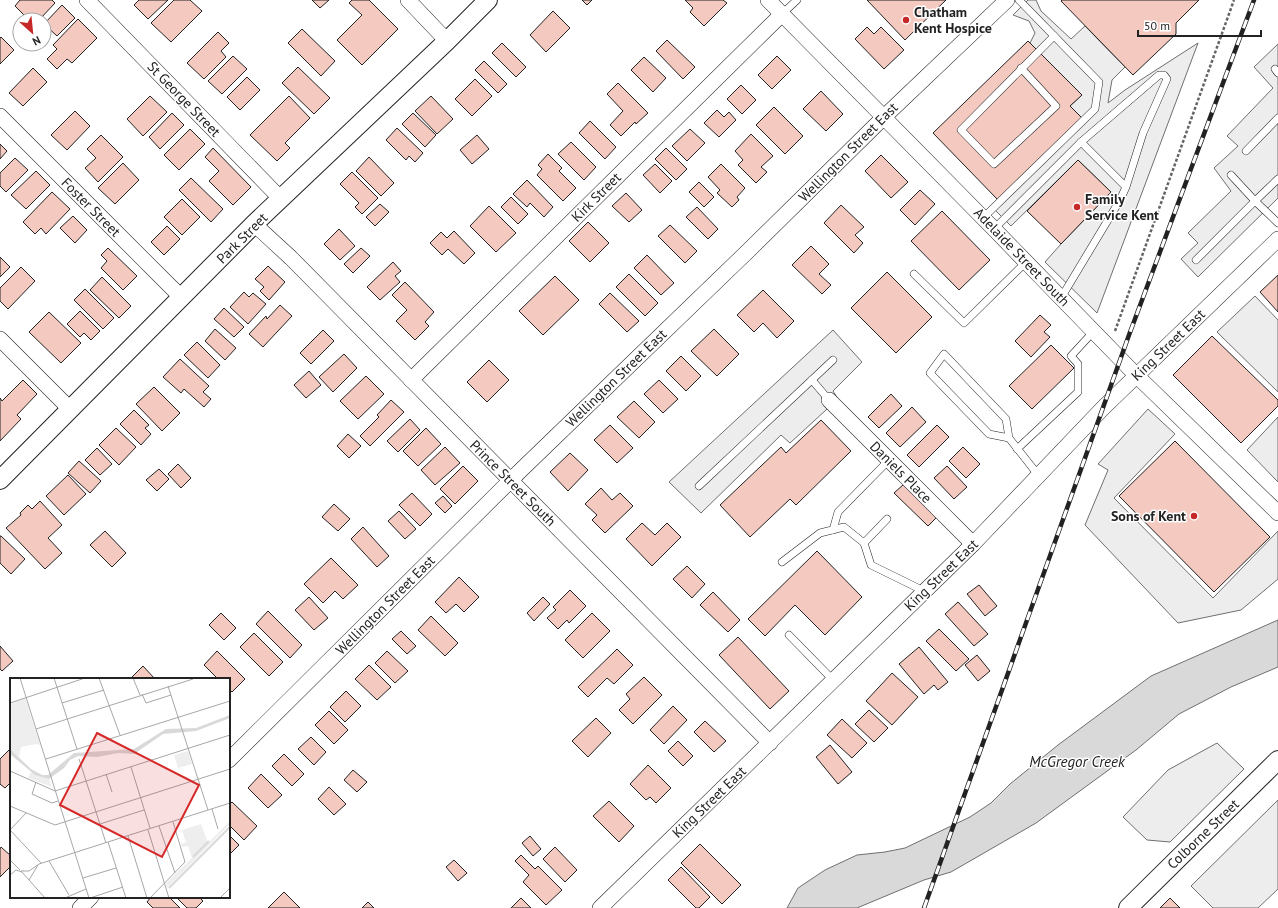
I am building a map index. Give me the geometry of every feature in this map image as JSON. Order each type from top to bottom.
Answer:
[{"type":"street","name":"St George Street","points":[[87,0],[281,199]]},
{"type":"street","points":[[408,0],[447,41]]},
{"type":"street","name":"Park Street","points":[[0,480],[254,224],[447,41],[488,0]]},
{"type":"street","name":"Adelaide Street South","points":[[768,0],[984,218],[1136,375],[1278,513]]},
{"type":"street","name":"Wellington Street East","points":[[230,759],[510,480],[749,250],[884,117],[1007,0]]},
{"type":"street","name":"Kirk Street","points":[[411,380],[782,14]]},
{"type":"street","name":"Foster Street","points":[[0,116],[182,298]]},
{"type":"street","name":"Prince Street South","points":[[254,224],[290,258],[770,743]]},
{"type":"street","name":"King Street East","points":[[600,908],[973,544],[1136,375],[1278,239]]},
{"type":"street","points":[[0,339],[70,409]]},
{"type":"street","name":"Daniels Place","points":[[829,400],[973,544]]},
{"type":"street","name":"Colborne Street","points":[[1128,908],[1278,760]]},
{"type":"street","points":[[80,908],[90,898]]},
{"type":"lane","points":[[782,14],[797,0]]},
{"type":"lane","points":[[984,218],[1095,109],[1099,82],[1019,0]]},
{"type":"lane","points":[[1021,68],[1056,106],[994,164],[960,130],[1021,68],[1054,36]]},
{"type":"lane","points":[[994,229],[1081,142],[1159,75],[1164,75],[1166,79],[1143,133],[1126,187],[1120,200],[1061,298]]},
{"type":"lane","points":[[1246,151],[1278,118]]},
{"type":"lane","points":[[1081,142],[1126,187]]},
{"type":"lane","points":[[1231,175],[1278,223]]},
{"type":"lane","points":[[1196,260],[1278,179]]},
{"type":"lane","points":[[914,274],[964,323],[1026,262]]},
{"type":"lane","points":[[1017,449],[1078,392],[1078,364],[1071,356],[1094,332]]},
{"type":"lane","points":[[1009,438],[989,434],[930,373],[944,354],[1006,419],[1009,438],[1039,476]]},
{"type":"lane","points":[[699,486],[833,360]]},
{"type":"lane","points":[[812,380],[829,400]]},
{"type":"lane","points":[[832,530],[838,512],[890,460]]},
{"type":"lane","points":[[864,542],[888,519]]},
{"type":"lane","points":[[782,562],[820,533],[844,526],[864,542],[871,565],[924,591]]},
{"type":"lane","points":[[790,634],[833,680]]},
{"type":"path","points":[[1109,347],[1234,0]]},
{"type":"shaded area","points":[[1028,0],[1036,0],[1041,11],[1071,39],[1085,26],[1125,67],[1112,80],[1108,103],[1125,90],[1198,43],[1097,313],[1045,262],[1111,192],[1078,160],[1011,226],[991,206],[1082,118],[1070,106],[1082,95],[1030,43],[1035,33],[1029,21],[1013,15]]},
{"type":"shaded area","points":[[1278,44],[1278,198],[1198,277],[1181,259],[1198,243],[1188,233],[1231,191],[1214,168],[1238,146],[1227,136],[1273,88],[1254,67]]},
{"type":"shaded area","points":[[1255,296],[1278,320],[1278,392],[1217,332]]},
{"type":"shaded area","points":[[833,330],[862,362],[833,391],[838,399],[790,443],[781,435],[701,513],[669,482]]},
{"type":"shaded area","points":[[1148,409],[1175,434],[1114,498],[1213,598],[1278,531],[1278,579],[1241,610],[1178,623],[1085,525],[1108,470],[1098,464]]},
{"type":"shaded area","points":[[1278,417],[1278,482],[1247,450]]},
{"type":"shaded area","points":[[1217,743],[1244,769],[1170,842],[1147,840],[1123,817],[1168,770]]},
{"type":"shaded area","points":[[1278,800],[1278,889],[1258,908],[1213,908],[1191,886]]},
{"type":"water","name":"McGregor Creek","points":[[1278,620],[1278,667],[1231,687],[1179,714],[1136,750],[1036,823],[951,872],[924,880],[857,908],[787,908],[798,888],[825,870],[857,855],[905,848],[970,817],[991,803],[1010,784],[1058,745],[1151,676]]},
{"type":"building","points":[[20,0],[52,0],[55,3],[47,12],[21,12],[15,6]]},
{"type":"building","points":[[139,0],[168,0],[148,19],[134,5]]},
{"type":"building","points":[[174,0],[190,0],[202,11],[171,42],[151,23]]},
{"type":"building","points":[[312,0],[329,0],[320,8]]},
{"type":"building","points":[[352,0],[369,0],[398,29],[362,65],[337,40],[362,15],[349,3]]},
{"type":"building","points":[[582,0],[592,0],[587,5]]},
{"type":"building","points":[[685,0],[723,0],[727,3],[704,26],[690,12],[693,8]]},
{"type":"building","name":"Chatham Kent Hospice","points":[[867,0],[946,0],[905,40]]},
{"type":"building","points":[[1199,0],[1176,23],[1176,34],[1133,75],[1061,1]]},
{"type":"building","points":[[62,5],[75,18],[57,36],[52,31],[52,16]]},
{"type":"building","points":[[553,11],[570,28],[546,52],[530,35]]},
{"type":"building","points":[[78,19],[97,38],[72,63],[67,59],[57,69],[47,59],[57,49],[53,45]]},
{"type":"building","points":[[867,27],[874,34],[881,27],[904,50],[884,69],[855,39]]},
{"type":"building","points":[[302,29],[335,61],[321,76],[288,43]]},
{"type":"building","points":[[218,32],[229,43],[221,51],[226,57],[204,79],[187,63]]},
{"type":"building","points":[[1,37],[12,48],[12,52],[0,64]]},
{"type":"building","points":[[667,40],[695,67],[683,79],[656,51]]},
{"type":"building","points":[[1028,41],[1082,95],[1070,106],[1082,118],[998,200],[933,133]]},
{"type":"building","points":[[502,43],[526,67],[516,77],[492,53]]},
{"type":"building","points":[[233,56],[247,69],[222,94],[208,81]]},
{"type":"building","points":[[777,56],[791,70],[772,89],[758,75]]},
{"type":"building","points":[[644,57],[666,78],[653,92],[631,70]]},
{"type":"building","points":[[484,61],[507,84],[498,93],[475,70]]},
{"type":"building","points":[[298,67],[330,98],[314,114],[282,83]]},
{"type":"building","points":[[33,68],[47,82],[23,106],[9,93]]},
{"type":"building","points":[[247,77],[260,90],[240,110],[227,97]]},
{"type":"building","points":[[475,79],[492,96],[472,116],[455,99]]},
{"type":"building","points":[[618,83],[648,113],[636,124],[635,122],[621,136],[610,125],[623,111],[607,94]]},
{"type":"building","points":[[741,85],[756,100],[742,114],[727,99]]},
{"type":"building","points":[[821,91],[843,114],[826,131],[803,109]]},
{"type":"building","points":[[150,96],[167,112],[143,136],[127,119]]},
{"type":"building","points":[[289,96],[310,118],[285,143],[290,148],[277,161],[250,135]]},
{"type":"building","points":[[431,96],[453,119],[437,134],[415,111]]},
{"type":"building","points":[[774,107],[803,136],[785,154],[756,125]]},
{"type":"building","points":[[717,110],[724,117],[729,112],[736,120],[719,137],[704,123]]},
{"type":"building","points":[[75,111],[90,126],[67,150],[51,135]]},
{"type":"building","points":[[172,113],[184,125],[160,149],[149,137]]},
{"type":"building","points":[[413,113],[436,135],[425,147],[402,124]]},
{"type":"building","points":[[590,121],[616,147],[605,159],[579,133]]},
{"type":"building","points":[[397,128],[423,153],[415,162],[409,156],[406,160],[386,140]]},
{"type":"building","points":[[190,129],[205,144],[179,170],[164,155]]},
{"type":"building","points":[[690,129],[705,143],[687,161],[672,146]]},
{"type":"building","points":[[751,134],[773,156],[761,167],[767,172],[756,183],[738,165],[743,160],[735,151]]},
{"type":"building","points":[[101,135],[123,157],[98,182],[85,168],[96,158],[87,149]]},
{"type":"building","points":[[477,135],[489,149],[472,164],[460,150]]},
{"type":"building","points":[[571,142],[596,167],[584,180],[558,154]]},
{"type":"building","points":[[0,144],[7,151],[0,159]]},
{"type":"building","points":[[213,148],[251,187],[233,205],[209,181],[219,171],[205,157]]},
{"type":"building","points":[[666,148],[687,169],[676,180],[655,159]]},
{"type":"building","points":[[548,154],[562,168],[559,171],[576,188],[563,201],[537,175],[542,169],[538,165]]},
{"type":"building","points":[[881,155],[908,182],[891,198],[865,171]]},
{"type":"building","points":[[369,157],[394,183],[381,196],[356,171]]},
{"type":"building","points":[[15,158],[28,170],[6,192],[0,186],[0,173]]},
{"type":"building","points":[[1078,160],[1111,192],[1061,244],[1027,211]]},
{"type":"building","points":[[123,163],[139,180],[115,204],[98,188]]},
{"type":"building","points":[[655,164],[672,181],[660,193],[643,175]]},
{"type":"building","points":[[721,164],[745,188],[737,197],[739,200],[732,207],[717,193],[720,190],[708,177]]},
{"type":"building","points":[[36,171],[50,185],[26,209],[11,195]]},
{"type":"building","points":[[352,172],[378,198],[362,214],[355,207],[359,203],[340,184]]},
{"type":"building","points":[[191,178],[223,209],[211,222],[179,190]]},
{"type":"building","points":[[527,180],[553,207],[544,217],[530,203],[527,207],[513,194]]},
{"type":"building","points":[[699,182],[714,197],[704,207],[689,192]]},
{"type":"building","points":[[920,190],[935,204],[915,225],[900,210]]},
{"type":"building","points":[[52,192],[70,209],[46,234],[41,228],[35,234],[23,222]]},
{"type":"building","points":[[626,193],[642,210],[629,222],[612,206]]},
{"type":"building","points":[[511,197],[528,214],[518,224],[501,207]]},
{"type":"building","points":[[182,199],[200,217],[182,235],[164,217]]},
{"type":"building","points":[[380,204],[389,212],[375,226],[366,217]]},
{"type":"building","points":[[841,205],[864,227],[855,235],[863,243],[854,253],[824,223]]},
{"type":"building","points":[[489,206],[516,233],[496,252],[470,226]]},
{"type":"building","points":[[697,207],[718,229],[708,239],[686,217]]},
{"type":"building","points":[[942,211],[990,260],[959,290],[911,241]]},
{"type":"building","points":[[73,216],[87,230],[75,243],[60,228]]},
{"type":"building","points":[[588,222],[609,243],[590,262],[569,241]]},
{"type":"building","points":[[670,225],[697,251],[685,263],[658,236]]},
{"type":"building","points":[[167,226],[180,239],[164,255],[151,242]]},
{"type":"building","points":[[339,229],[355,246],[340,260],[324,244]]},
{"type":"building","points":[[454,231],[475,253],[464,264],[448,249],[442,255],[430,243],[441,232],[447,238]]},
{"type":"building","points":[[811,246],[829,264],[819,274],[831,285],[822,294],[792,265]]},
{"type":"building","points":[[108,248],[137,276],[123,290],[101,268],[107,261],[101,255]]},
{"type":"building","points":[[361,248],[370,256],[353,273],[344,264]]},
{"type":"building","points":[[647,255],[674,283],[661,295],[634,268]]},
{"type":"building","points":[[0,257],[10,267],[0,277]]},
{"type":"building","points":[[393,262],[401,271],[395,276],[400,282],[380,300],[367,287]]},
{"type":"building","points":[[268,266],[285,282],[269,300],[260,291],[264,287],[255,279]]},
{"type":"building","points":[[21,267],[35,281],[8,309],[0,301],[0,288]]},
{"type":"building","points":[[887,272],[932,317],[896,353],[851,308]]},
{"type":"building","points":[[629,274],[658,303],[645,316],[616,287]]},
{"type":"building","points":[[1278,275],[1278,312],[1260,292]]},
{"type":"building","points":[[555,276],[579,300],[543,335],[519,311]]},
{"type":"building","points":[[102,277],[131,306],[119,318],[90,290]]},
{"type":"building","points":[[405,282],[434,312],[425,322],[429,326],[415,340],[396,321],[407,310],[392,295]]},
{"type":"building","points":[[85,289],[114,318],[103,329],[74,300]]},
{"type":"building","points":[[763,290],[794,321],[777,338],[763,323],[754,332],[737,315]]},
{"type":"building","points":[[244,292],[249,297],[253,293],[266,304],[248,324],[230,307]]},
{"type":"building","points":[[610,293],[639,321],[627,332],[599,304]]},
{"type":"building","points":[[280,305],[292,316],[263,347],[249,334],[266,316],[267,319]]},
{"type":"building","points":[[224,308],[244,327],[234,337],[214,319]]},
{"type":"building","points":[[80,311],[100,331],[91,340],[84,333],[80,337],[67,324]]},
{"type":"building","points":[[49,312],[81,343],[61,363],[29,332]]},
{"type":"building","points":[[1040,315],[1051,325],[1044,332],[1050,337],[1031,357],[1015,341]]},
{"type":"building","points":[[215,329],[236,348],[225,360],[205,341]]},
{"type":"building","points":[[714,329],[739,354],[717,376],[691,351]]},
{"type":"building","points":[[323,330],[334,341],[311,364],[300,353]]},
{"type":"building","points":[[1212,336],[1278,400],[1278,406],[1241,443],[1173,375]]},
{"type":"building","points":[[197,342],[220,365],[208,378],[184,355]]},
{"type":"building","points":[[1051,345],[1074,368],[1032,409],[1009,386]]},
{"type":"building","points":[[344,354],[357,368],[333,392],[319,377]]},
{"type":"building","points":[[681,356],[701,376],[686,391],[666,371]]},
{"type":"building","points":[[180,359],[209,386],[203,392],[211,399],[204,407],[184,389],[181,393],[163,377]]},
{"type":"building","points":[[489,360],[509,380],[487,402],[467,382]]},
{"type":"building","points":[[309,371],[321,385],[306,398],[294,385]]},
{"type":"building","points":[[366,376],[384,394],[358,419],[340,401]]},
{"type":"building","points":[[23,380],[37,394],[17,415],[21,419],[0,441],[0,398],[2,401]]},
{"type":"building","points":[[659,380],[678,399],[663,413],[644,394]]},
{"type":"building","points":[[154,387],[180,413],[162,431],[136,404]]},
{"type":"building","points":[[891,394],[902,406],[879,428],[868,417]]},
{"type":"building","points":[[391,400],[404,412],[370,446],[360,436],[379,417],[377,415]]},
{"type":"building","points":[[634,401],[655,422],[639,438],[617,417]]},
{"type":"building","points":[[912,407],[926,422],[900,447],[886,433]]},
{"type":"building","points":[[134,410],[149,425],[145,428],[151,434],[141,445],[120,424]]},
{"type":"building","points":[[410,419],[420,430],[398,452],[387,441]]},
{"type":"building","points":[[821,420],[851,451],[796,505],[790,499],[750,537],[720,505],[781,447],[786,453]]},
{"type":"building","points":[[610,425],[633,448],[617,463],[594,440]]},
{"type":"building","points":[[937,425],[949,437],[919,467],[907,455]]},
{"type":"building","points":[[116,428],[136,447],[119,465],[99,445]]},
{"type":"building","points":[[426,428],[441,444],[418,466],[403,451]]},
{"type":"building","points":[[348,434],[361,446],[349,458],[337,446]]},
{"type":"building","name":"Sons of Kent","points":[[1175,441],[1270,537],[1214,592],[1119,496]]},
{"type":"building","points":[[445,447],[460,463],[435,485],[421,470]]},
{"type":"building","points":[[963,447],[980,464],[966,478],[949,461]]},
{"type":"building","points":[[97,448],[112,464],[100,475],[85,460]]},
{"type":"building","points":[[570,453],[588,470],[568,491],[550,472]]},
{"type":"building","points":[[79,461],[101,481],[90,493],[68,473]]},
{"type":"building","points":[[178,464],[191,478],[181,488],[168,474]]},
{"type":"building","points":[[463,466],[478,481],[455,504],[440,489]]},
{"type":"building","points":[[947,466],[967,487],[954,499],[934,478]]},
{"type":"building","points":[[159,469],[169,479],[157,491],[146,480]]},
{"type":"building","points":[[68,475],[86,494],[64,515],[46,496]]},
{"type":"building","points":[[904,484],[937,517],[928,526],[894,493]]},
{"type":"building","points":[[601,488],[612,500],[620,493],[633,506],[605,533],[592,520],[597,515],[585,504]]},
{"type":"building","points":[[412,493],[432,514],[420,526],[399,505]]},
{"type":"building","points":[[443,496],[452,506],[445,513],[435,503]]},
{"type":"building","points":[[40,501],[62,525],[48,538],[62,553],[45,569],[6,528],[21,515],[20,513],[28,505],[32,509]]},
{"type":"building","points":[[334,504],[350,519],[338,531],[322,517]]},
{"type":"building","points":[[399,511],[416,529],[405,539],[388,521]]},
{"type":"building","points":[[642,523],[655,535],[667,523],[681,537],[652,566],[626,539]]},
{"type":"building","points":[[363,527],[389,556],[377,567],[351,539]]},
{"type":"building","points":[[105,531],[126,553],[112,567],[90,545]]},
{"type":"building","points":[[0,536],[25,559],[11,574],[0,563]]},
{"type":"building","points":[[817,551],[862,597],[825,635],[795,605],[765,636],[748,619]]},
{"type":"building","points":[[331,558],[358,585],[343,599],[335,591],[323,603],[304,584]]},
{"type":"building","points":[[687,566],[705,584],[692,598],[673,579]]},
{"type":"building","points":[[459,577],[479,597],[464,612],[456,604],[446,613],[435,602]]},
{"type":"building","points":[[979,585],[997,606],[985,616],[967,594]]},
{"type":"building","points":[[570,590],[586,606],[569,623],[567,620],[558,629],[547,618],[556,610],[553,607]]},
{"type":"building","points":[[713,592],[740,620],[728,632],[700,605]]},
{"type":"building","points":[[309,597],[328,618],[314,630],[295,610]]},
{"type":"building","points":[[543,597],[550,604],[534,621],[527,613]]},
{"type":"building","points":[[958,602],[988,634],[974,646],[945,614]]},
{"type":"building","points":[[268,611],[302,645],[290,658],[256,624]]},
{"type":"building","points":[[221,613],[236,628],[224,640],[209,625]]},
{"type":"building","points":[[592,613],[610,631],[583,658],[565,640]]},
{"type":"building","points":[[431,616],[458,643],[445,656],[418,630]]},
{"type":"building","points":[[939,629],[969,659],[956,671],[926,641]]},
{"type":"building","points":[[401,631],[416,646],[407,654],[392,639]]},
{"type":"building","points":[[254,633],[283,662],[269,676],[240,647]]},
{"type":"building","points":[[738,637],[789,691],[770,709],[719,655]]},
{"type":"building","points":[[0,646],[13,661],[2,671],[0,669]]},
{"type":"building","points":[[919,647],[948,682],[938,690],[934,685],[924,694],[899,664]]},
{"type":"building","points":[[617,649],[633,665],[614,684],[607,678],[588,697],[578,687]]},
{"type":"building","points":[[217,651],[245,679],[232,692],[230,690],[230,678],[217,678],[204,665]]},
{"type":"building","points":[[387,651],[408,671],[395,683],[375,663]]},
{"type":"building","points":[[977,655],[990,671],[978,681],[965,665]]},
{"type":"building","points":[[369,665],[391,687],[377,700],[355,679]]},
{"type":"building","points":[[143,666],[154,678],[132,678]]},
{"type":"building","points":[[892,673],[918,697],[892,725],[866,701]]},
{"type":"building","points":[[644,677],[662,695],[633,724],[619,710],[630,699],[626,694]]},
{"type":"building","points":[[346,691],[361,706],[345,722],[330,707]]},
{"type":"building","points":[[673,706],[687,720],[664,744],[650,730]]},
{"type":"building","points":[[869,710],[888,728],[874,742],[855,724]]},
{"type":"building","points":[[329,711],[348,730],[334,744],[315,725]]},
{"type":"building","points":[[596,718],[611,733],[588,757],[572,741]]},
{"type":"building","points":[[842,719],[867,743],[852,758],[827,735]]},
{"type":"building","points":[[705,721],[726,741],[714,752],[694,732]]},
{"type":"building","points":[[311,737],[326,752],[314,765],[298,749]]},
{"type":"building","points":[[678,741],[693,756],[683,766],[668,751]]},
{"type":"building","points":[[830,745],[852,772],[838,784],[816,757]]},
{"type":"building","points":[[10,749],[10,783],[5,788],[0,784],[0,759]]},
{"type":"building","points":[[284,754],[304,774],[292,786],[272,766]]},
{"type":"building","points":[[648,765],[671,788],[656,803],[650,797],[646,800],[630,784]]},
{"type":"building","points":[[353,770],[367,782],[357,792],[344,780]]},
{"type":"building","points":[[261,774],[282,795],[268,808],[248,788]]},
{"type":"building","points":[[329,787],[346,804],[334,815],[318,799]]},
{"type":"building","points":[[609,801],[634,826],[619,842],[593,816]]},
{"type":"building","points":[[232,802],[257,826],[244,840],[230,826],[230,804]]},
{"type":"building","points":[[230,836],[239,845],[230,854]]},
{"type":"building","points":[[530,836],[541,849],[533,856],[522,843]]},
{"type":"building","points":[[700,844],[741,885],[722,904],[681,863]]},
{"type":"building","points":[[1,847],[10,855],[10,867],[0,877]]},
{"type":"building","points":[[555,847],[577,870],[565,882],[543,859]]},
{"type":"building","points":[[521,855],[535,869],[538,866],[562,890],[546,905],[523,882],[529,875],[515,861]]},
{"type":"building","points":[[454,860],[467,873],[458,881],[446,867]]},
{"type":"building","points":[[681,867],[710,897],[699,908],[696,908],[668,880]]},
{"type":"building","points":[[284,892],[300,908],[268,908]]},
{"type":"building","points":[[150,898],[170,898],[180,908],[153,908],[147,902]]},
{"type":"building","points":[[177,898],[200,898],[203,901],[196,908],[187,908]]},
{"type":"building","points":[[521,898],[531,908],[511,908]]},
{"type":"building","points":[[1170,898],[1180,908],[1160,908]]},
{"type":"building","points":[[368,902],[374,908],[362,908]]},
{"type":"railway","points":[[924,908],[1129,335],[1254,0]]},
{"type":"place","name":"Chatham Kent Hospice","points":[[906,20]]},
{"type":"place","name":"Family Service Kent","points":[[1077,207]]},
{"type":"place","name":"Sons of Kent","points":[[1194,516]]}]
